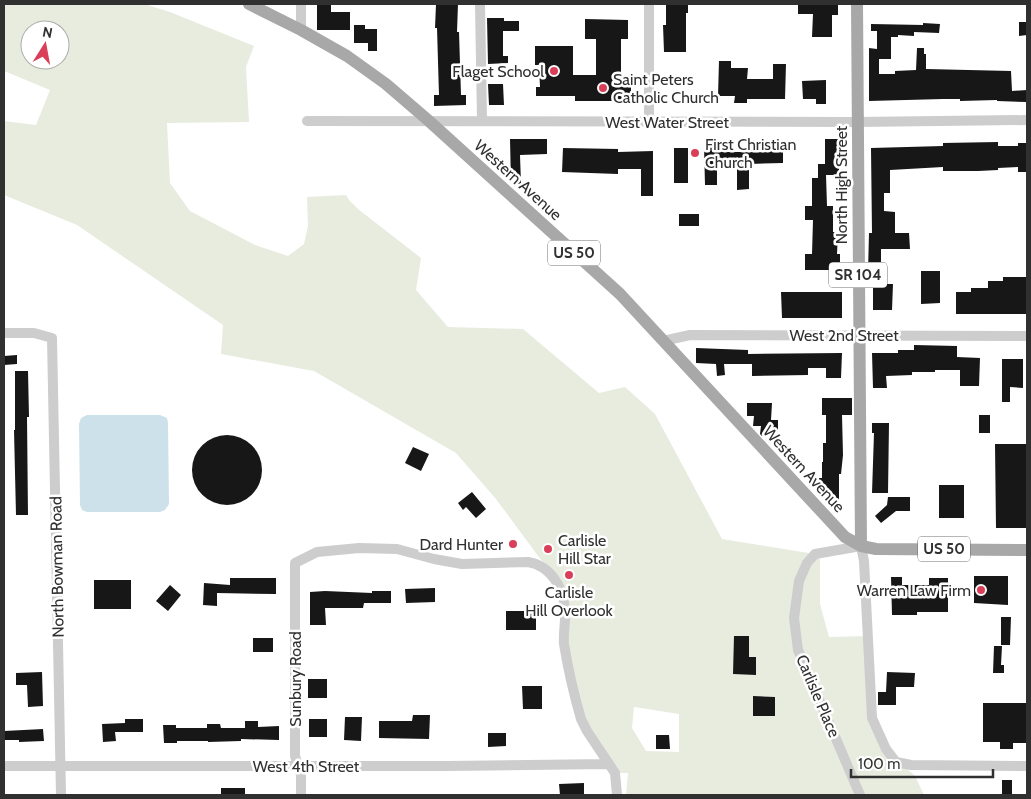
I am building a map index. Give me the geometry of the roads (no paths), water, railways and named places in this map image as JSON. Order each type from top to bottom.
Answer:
[{"type":"main road","name":"Western Avenue","points":[[250,4],[348,56],[386,84],[429,121],[620,294],[845,537],[861,546]]},
{"type":"main road","name":"North High Street","points":[[857,4],[861,546]]},
{"type":"main road","name":"US 50","points":[[861,546],[876,548],[1027,550]]},
{"type":"street","points":[[301,4],[301,30]]},
{"type":"street","points":[[480,4],[482,120]]},
{"type":"street","points":[[649,4],[650,123]]},
{"type":"street","name":"West Water Street","points":[[307,121],[482,120],[650,123],[1027,120]]},
{"type":"street","name":"North Bowman Road","points":[[4,333],[34,333],[52,338],[61,795]]},
{"type":"street","name":"West 2nd Street","points":[[663,342],[690,335],[1027,336]]},
{"type":"street","points":[[861,546],[864,561],[872,718],[886,749],[896,762],[911,765],[1027,766]]},
{"type":"street","name":"Carlisle Place","points":[[860,795],[798,650],[794,618],[799,581],[815,554],[861,546]]},
{"type":"street","name":"Sunbury Road","points":[[301,795],[301,776],[295,756],[295,563],[317,552],[359,548],[397,549],[462,564],[528,562],[537,564],[550,572],[560,588],[565,611],[564,642],[579,713],[587,731],[608,764]]},
{"type":"street","points":[[608,764],[615,772],[617,795]]},
{"type":"street","name":"West 4th Street","points":[[4,766],[608,764]]},
{"type":"water","points":[[87,415],[160,415],[167,418],[169,504],[165,510],[160,512],[87,512],[82,510],[80,505],[79,424],[81,418]]},
{"type":"place","name":"Flaget School","points":[[554,71]]},
{"type":"place","name":"Saint Peters Catholic Church","points":[[603,88]]},
{"type":"place","name":"First Christian Church","points":[[695,153]]},
{"type":"place","name":"Dard Hunter","points":[[513,544]]},
{"type":"place","name":"Carlisle Hill Star","points":[[548,549]]},
{"type":"place","name":"Carlisle Hill Overlook","points":[[569,575]]},
{"type":"place","name":"Warren Law Firm","points":[[981,590]]}]
